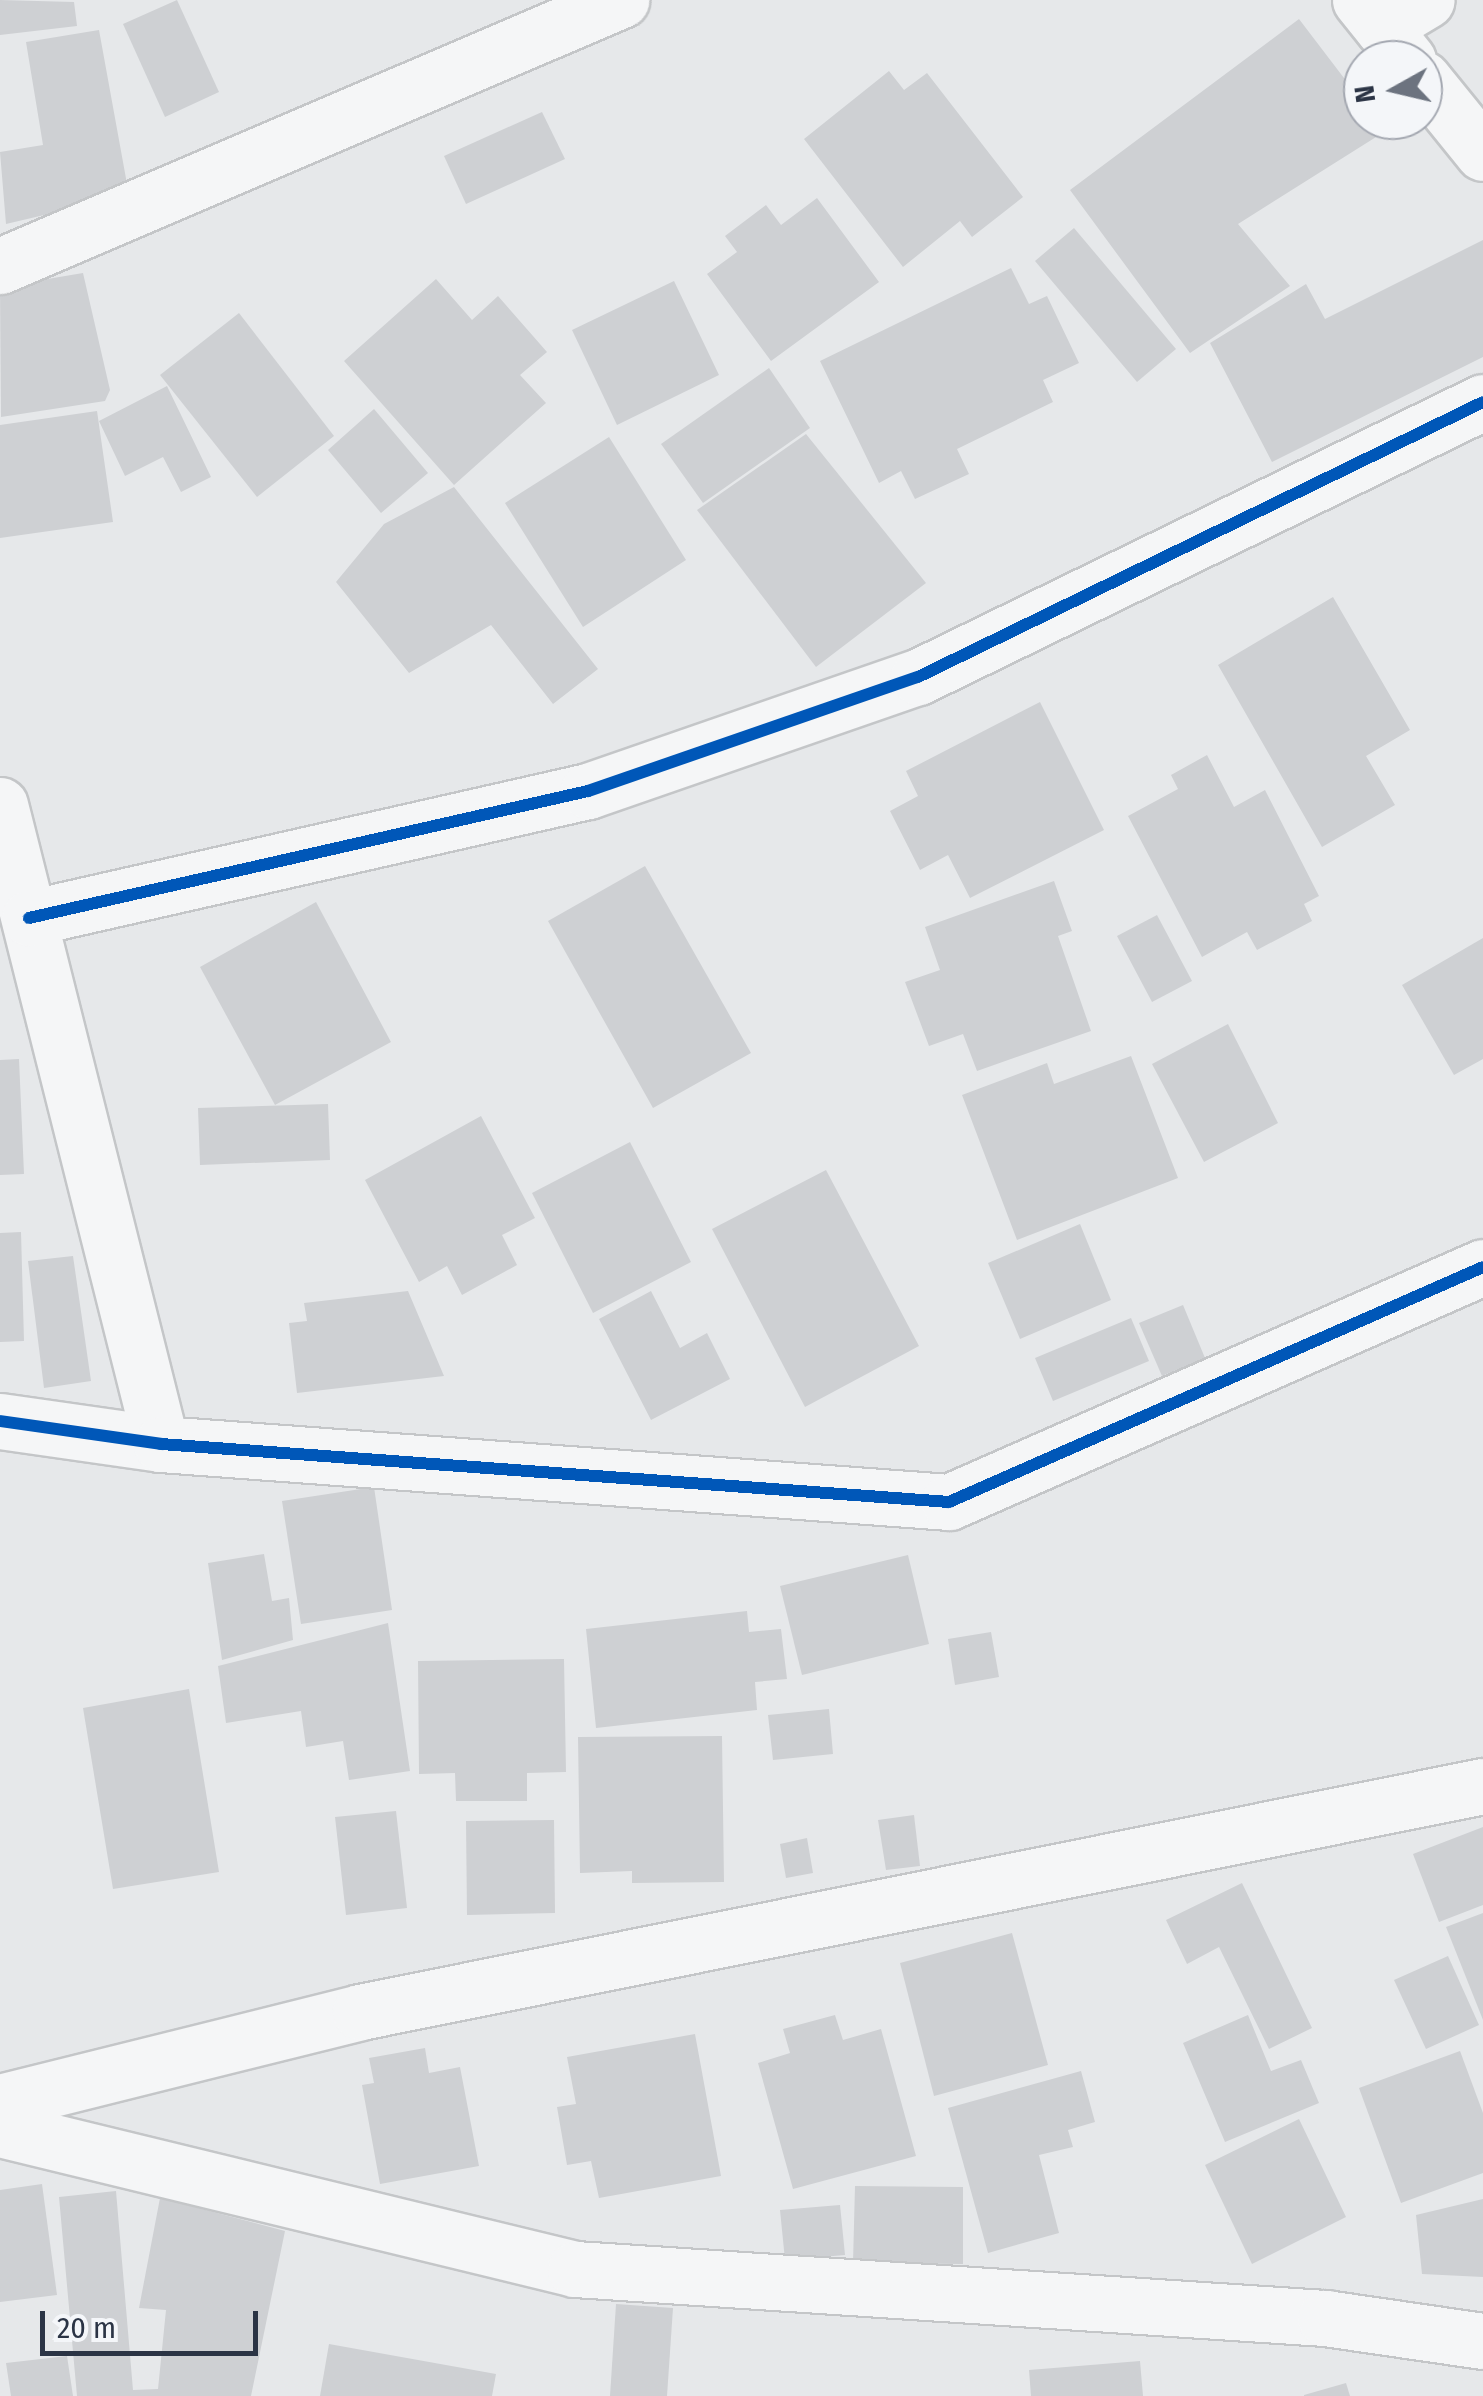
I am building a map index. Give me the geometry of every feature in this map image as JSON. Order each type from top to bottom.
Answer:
[{"type":"street","points":[[0,266],[620,0]]},
{"type":"street","points":[[1443,103],[1483,153]]},
{"type":"street","points":[[29,918],[588,790],[918,677],[1483,402]]},
{"type":"street","points":[[0,805],[161,1444]]},
{"type":"street","points":[[0,1421],[161,1444],[949,1502],[1483,1267]]},
{"type":"street","points":[[0,2102],[360,2012],[1483,1786]]},
{"type":"street","points":[[0,2129],[575,2269],[1325,2318],[1483,2341]]},
{"type":"building","points":[[0,0],[74,2],[77,26],[0,35]]},
{"type":"building","points":[[177,0],[219,92],[165,117],[123,24]]},
{"type":"building","points":[[1299,19],[1343,77],[1343,140],[1371,140],[1238,224],[1290,286],[1190,353],[1070,190]]},
{"type":"building","points":[[99,30],[129,195],[6,224],[0,152],[43,145],[26,42]]},
{"type":"building","points":[[889,71],[904,90],[927,73],[1023,197],[972,237],[960,221],[903,267],[804,139]]},
{"type":"building","points":[[542,112],[565,159],[466,204],[444,156]]},
{"type":"building","points":[[817,198],[879,282],[771,361],[707,274],[737,252],[725,236],[766,205],[781,225]]},
{"type":"building","points":[[1074,228],[1176,349],[1137,382],[1035,261]]},
{"type":"building","points":[[1483,240],[1483,357],[1272,462],[1210,343],[1306,284],[1325,319]]},
{"type":"building","points":[[1011,268],[1029,304],[1047,296],[1079,363],[1043,380],[1053,402],[957,449],[969,474],[915,499],[901,471],[879,483],[820,361]]},
{"type":"building","points":[[83,273],[110,390],[105,401],[1,417],[0,287]]},
{"type":"building","points":[[436,279],[472,320],[498,296],[547,352],[520,375],[546,403],[454,485],[344,361]]},
{"type":"building","points":[[674,281],[719,375],[617,425],[572,330]]},
{"type":"building","points":[[239,313],[334,436],[257,497],[160,375]]},
{"type":"building","points":[[769,368],[810,428],[703,503],[661,444]]},
{"type":"building","points":[[167,386],[211,477],[181,492],[163,457],[125,476],[99,421]]},
{"type":"building","points":[[374,409],[428,473],[381,513],[328,450]]},
{"type":"building","points":[[97,411],[113,522],[0,538],[0,425]]},
{"type":"building","points":[[806,434],[926,583],[816,667],[697,510]]},
{"type":"building","points":[[609,437],[686,560],[583,627],[505,503]]},
{"type":"building","points":[[454,487],[598,669],[553,704],[491,625],[409,673],[336,582],[384,524]]},
{"type":"building","points":[[1333,597],[1410,730],[1366,756],[1395,805],[1322,847],[1218,665]]},
{"type":"building","points":[[1040,702],[1104,830],[970,898],[948,855],[920,870],[890,811],[918,796],[906,771]]},
{"type":"building","points":[[1207,755],[1234,807],[1265,790],[1319,896],[1304,904],[1312,921],[1257,950],[1247,932],[1202,957],[1128,816],[1178,789],[1171,775]]},
{"type":"building","points":[[645,866],[751,1053],[653,1108],[548,921]]},
{"type":"building","points":[[1054,881],[1072,931],[1058,936],[1091,1031],[977,1071],[963,1034],[929,1046],[905,982],[940,970],[925,927]]},
{"type":"building","points":[[316,902],[391,1042],[275,1105],[200,967]]},
{"type":"building","points":[[1157,915],[1192,981],[1152,1002],[1117,936]]},
{"type":"building","points":[[1483,938],[1483,1059],[1454,1075],[1402,985]]},
{"type":"building","points":[[1228,1024],[1278,1123],[1204,1162],[1152,1064]]},
{"type":"building","points":[[1131,1056],[1178,1178],[1017,1240],[962,1095],[1047,1063],[1054,1084]]},
{"type":"building","points":[[19,1059],[24,1174],[0,1175],[0,1060]]},
{"type":"building","points":[[328,1104],[330,1160],[200,1165],[198,1108]]},
{"type":"building","points":[[481,1116],[535,1218],[502,1235],[517,1265],[462,1295],[447,1266],[419,1282],[365,1180]]},
{"type":"building","points":[[630,1142],[691,1262],[593,1313],[532,1193]]},
{"type":"building","points":[[826,1170],[919,1346],[805,1407],[712,1229]]},
{"type":"building","points":[[1080,1224],[1111,1300],[1020,1339],[988,1263]]},
{"type":"building","points":[[21,1232],[24,1341],[0,1342],[0,1233]]},
{"type":"building","points":[[73,1256],[91,1381],[44,1388],[28,1261]]},
{"type":"building","points":[[408,1291],[444,1376],[297,1393],[289,1323],[307,1321],[304,1303]]},
{"type":"building","points":[[651,1291],[680,1348],[707,1333],[730,1379],[651,1420],[599,1319]]},
{"type":"building","points":[[1183,1305],[1205,1358],[1162,1376],[1139,1323]]},
{"type":"building","points":[[1131,1318],[1149,1361],[1053,1401],[1035,1358]]},
{"type":"building","points":[[374,1487],[392,1610],[301,1624],[282,1501]]},
{"type":"building","points":[[264,1554],[272,1601],[289,1598],[293,1640],[222,1660],[208,1563]]},
{"type":"building","points":[[908,1555],[929,1644],[802,1675],[780,1586]]},
{"type":"building","points":[[747,1611],[749,1632],[781,1629],[787,1679],[755,1682],[757,1710],[596,1728],[586,1629]]},
{"type":"building","points":[[388,1623],[410,1771],[349,1780],[343,1741],[306,1747],[301,1711],[226,1723],[218,1666]]},
{"type":"building","points":[[991,1632],[999,1677],[955,1685],[948,1639]]},
{"type":"building","points":[[564,1659],[566,1772],[527,1773],[527,1801],[456,1801],[455,1773],[419,1774],[418,1661]]},
{"type":"building","points":[[189,1689],[219,1872],[113,1889],[83,1708]]},
{"type":"building","points":[[829,1709],[833,1754],[773,1760],[768,1715]]},
{"type":"building","points":[[722,1736],[724,1882],[632,1883],[632,1871],[580,1873],[578,1737]]},
{"type":"building","points":[[396,1811],[407,1908],[346,1915],[335,1817]]},
{"type":"building","points":[[914,1815],[920,1866],[886,1870],[878,1820]]},
{"type":"building","points":[[554,1820],[555,1913],[467,1915],[466,1821]]},
{"type":"building","points":[[1483,1827],[1483,1905],[1439,1922],[1413,1854]]},
{"type":"building","points":[[807,1838],[813,1873],[786,1878],[780,1844]]},
{"type":"building","points":[[1242,1883],[1312,2028],[1269,2049],[1219,1947],[1187,1964],[1166,1920]]},
{"type":"building","points":[[1483,1913],[1483,2020],[1446,1927]]},
{"type":"building","points":[[1012,1933],[1048,2065],[934,2096],[900,1963]]},
{"type":"building","points":[[1448,1956],[1479,2025],[1426,2049],[1394,1980]]},
{"type":"building","points":[[835,2015],[843,2040],[881,2029],[916,2156],[793,2189],[758,2063],[790,2053],[783,2029]]},
{"type":"building","points":[[1248,2015],[1271,2071],[1301,2060],[1319,2103],[1225,2142],[1183,2043]]},
{"type":"building","points":[[695,2034],[721,2176],[599,2198],[591,2161],[567,2165],[557,2107],[576,2104],[567,2057]]},
{"type":"building","points":[[425,2048],[429,2073],[460,2067],[479,2166],[380,2184],[362,2085],[374,2083],[369,2058]]},
{"type":"building","points":[[1460,2051],[1483,2113],[1483,2173],[1401,2203],[1359,2088]]},
{"type":"building","points":[[1081,2071],[1095,2122],[1068,2130],[1073,2147],[1039,2155],[1059,2233],[988,2253],[948,2108]]},
{"type":"building","points":[[1299,2119],[1346,2217],[1252,2264],[1205,2165]]},
{"type":"building","points":[[42,2184],[57,2295],[0,2302],[0,2190]]},
{"type":"building","points":[[855,2186],[963,2187],[963,2264],[853,2263]]},
{"type":"building","points":[[116,2191],[133,2390],[158,2389],[166,2310],[139,2308],[160,2198],[285,2231],[251,2396],[77,2396],[59,2197]]},
{"type":"building","points":[[1483,2199],[1483,2277],[1422,2274],[1416,2215]]},
{"type":"building","points":[[840,2205],[845,2255],[785,2260],[780,2210]]},
{"type":"building","points":[[616,2304],[673,2308],[667,2396],[610,2396]]},
{"type":"building","points":[[329,2344],[496,2374],[492,2396],[320,2396]]},
{"type":"building","points":[[67,2356],[73,2396],[11,2396],[6,2363]]},
{"type":"building","points":[[1140,2361],[1143,2396],[1031,2396],[1029,2370]]},
{"type":"building","points":[[1346,2383],[1350,2396],[1304,2396],[1304,2395]]},
{"type":"cycle path","points":[[29,918],[588,791],[918,677],[1483,402]]},
{"type":"cycle path","points":[[0,1421],[161,1444],[949,1502],[1483,1267]]}]
